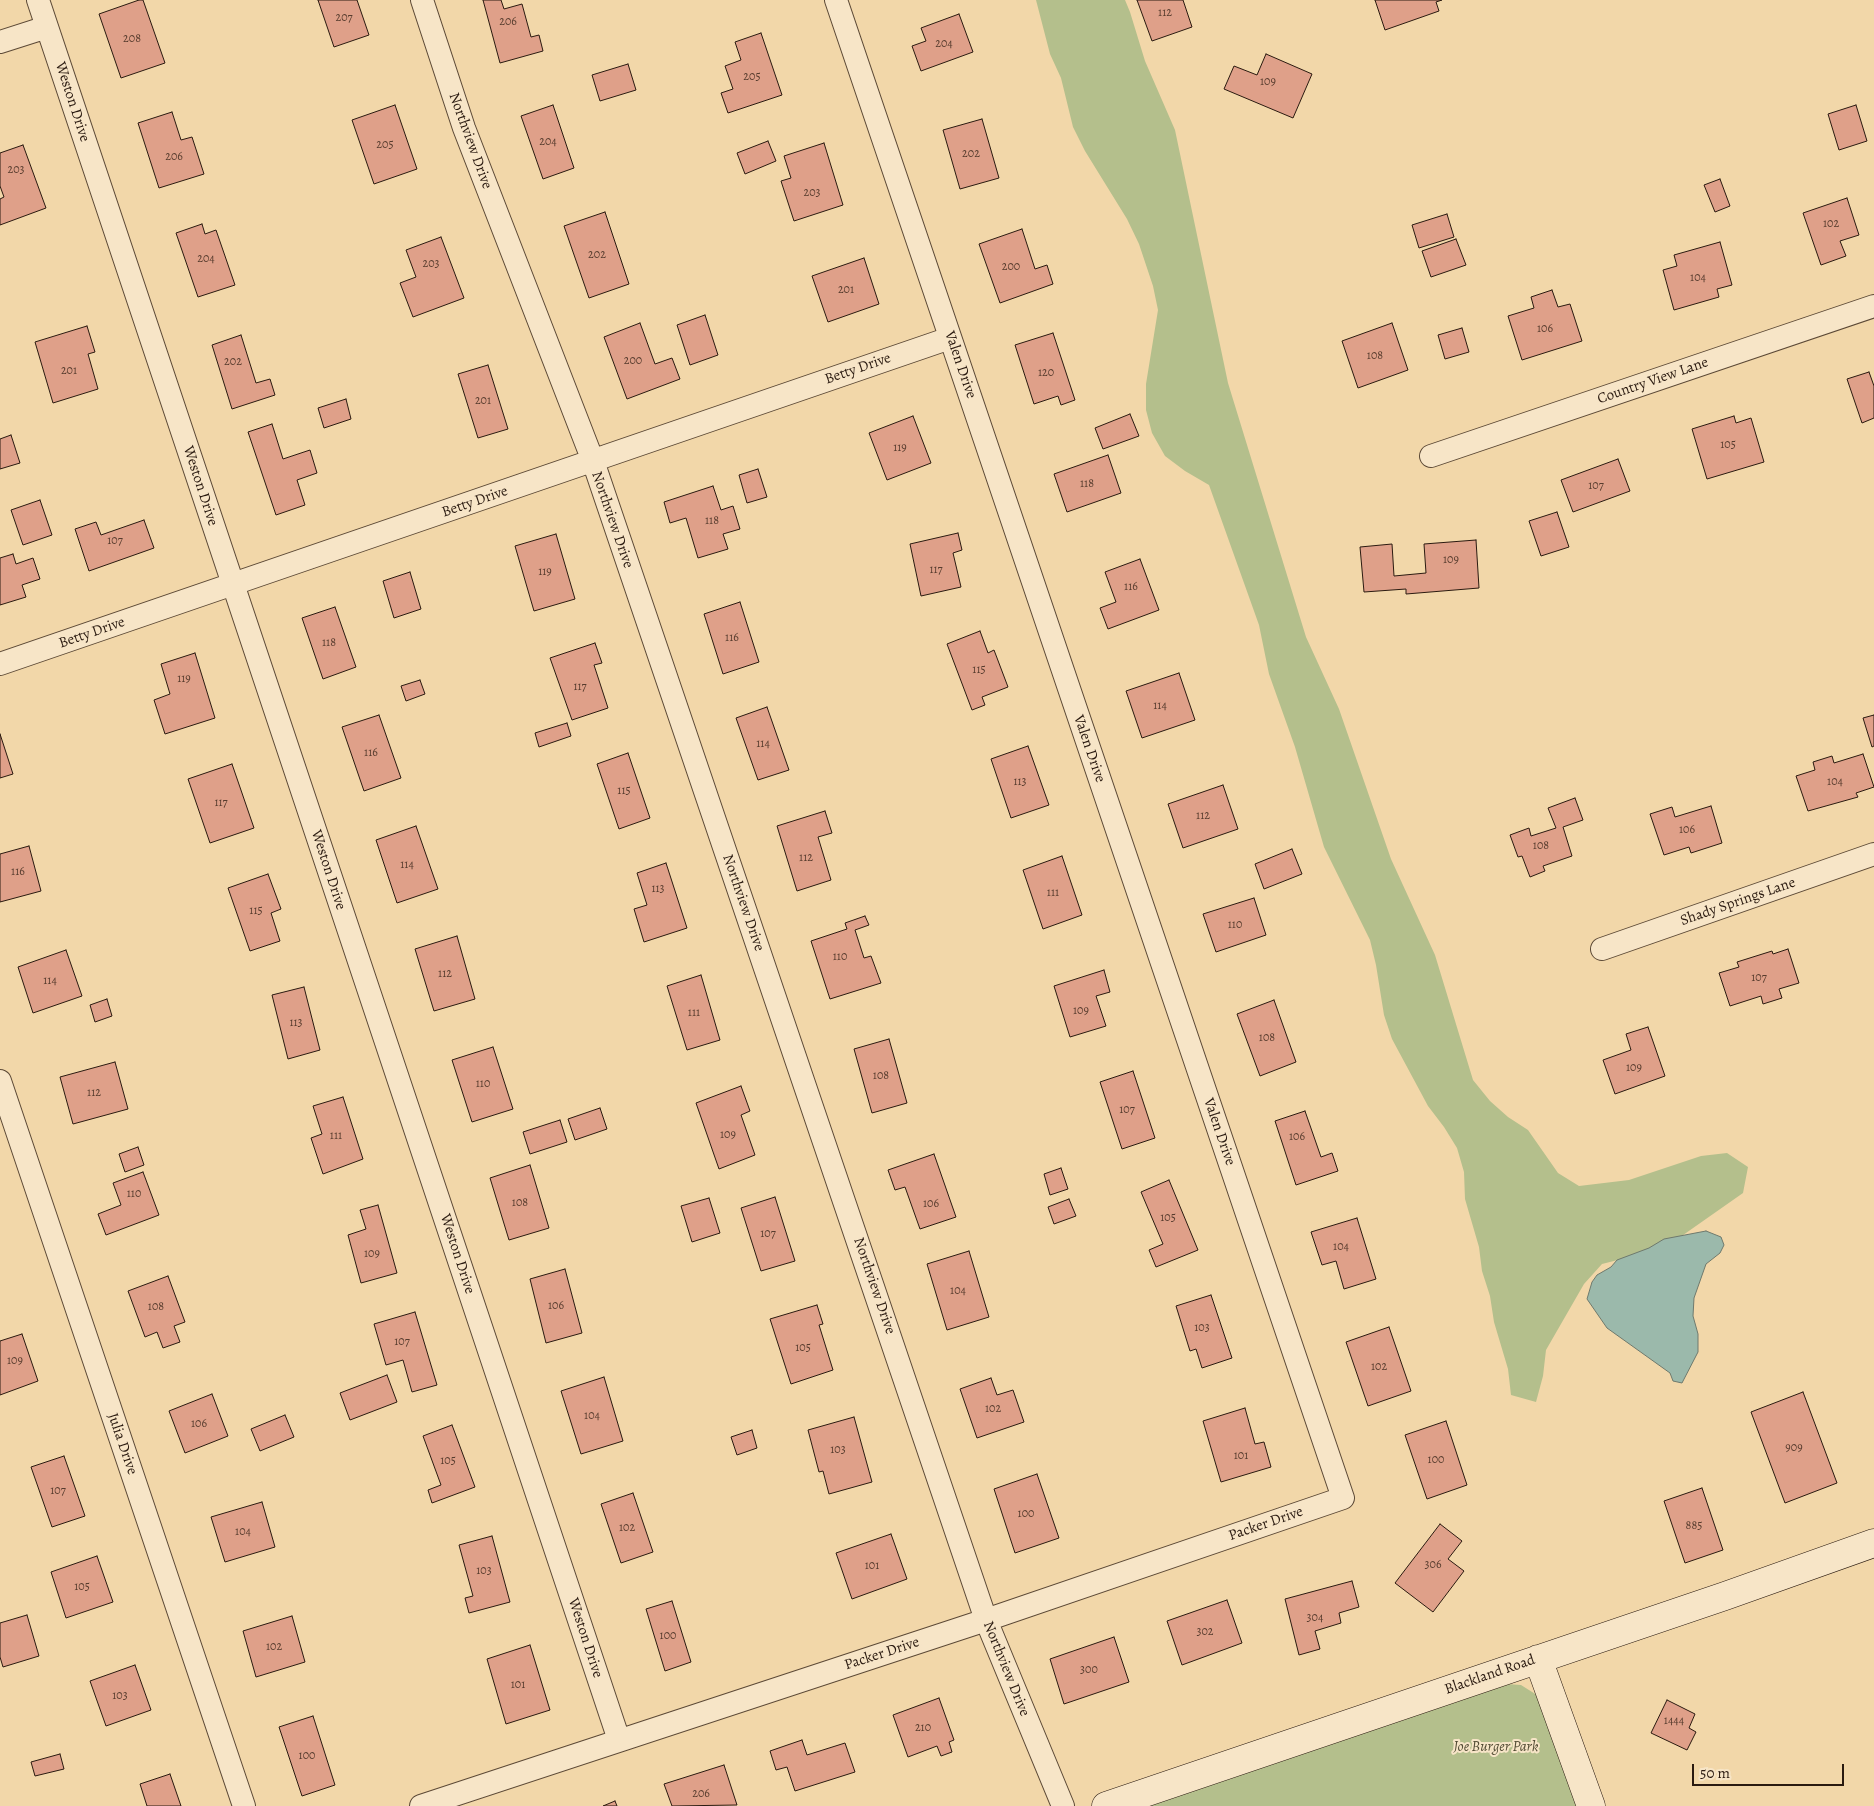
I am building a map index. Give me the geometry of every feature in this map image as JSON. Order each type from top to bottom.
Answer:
[{"type":"street","name":"Weston Drive","points":[[38,0],[619,1740]]},
{"type":"street","name":"Northview Drive","points":[[422,0],[464,128],[593,461],[986,1620],[1063,1806]]},
{"type":"street","name":"Valen Drive","points":[[836,0],[1343,1498]]},
{"type":"street","points":[[0,42],[47,27]]},
{"type":"street","name":"Country View Lane","points":[[1431,456],[1874,306]]},
{"type":"street","name":"Betty Drive","points":[[0,664],[950,338]]},
{"type":"street","name":"Shady Springs Lane","points":[[1602,949],[1874,854]]},
{"type":"street","name":"Julia Drive","points":[[0,1081],[244,1806]]},
{"type":"street","name":"Packer Drive","points":[[421,1806],[986,1620],[1343,1498]]},
{"type":"street","name":"Blackland Road","points":[[1106,1806],[1874,1543]]},
{"type":"street","points":[[1538,1659],[1591,1806]]},
{"type":"green space","points":[[1036,0],[1125,0],[1130,12],[1145,61],[1175,130],[1228,383],[1306,637],[1339,709],[1391,859],[1435,955],[1473,1080],[1490,1101],[1508,1117],[1528,1130],[1558,1173],[1579,1186],[1629,1180],[1701,1156],[1727,1153],[1748,1167],[1743,1193],[1676,1240],[1653,1251],[1602,1264],[1584,1284],[1546,1350],[1543,1376],[1536,1402],[1511,1395],[1508,1369],[1494,1322],[1490,1296],[1482,1271],[1479,1247],[1465,1199],[1464,1172],[1457,1148],[1428,1106],[1392,1039],[1384,1015],[1370,940],[1324,847],[1295,747],[1269,674],[1259,625],[1209,485],[1185,471],[1165,456],[1152,433],[1146,410],[1146,384],[1158,310],[1153,286],[1139,244],[1127,219],[1085,151],[1073,127],[1061,78],[1050,54]]},
{"type":"green space","name":"Joe Burger Park","points":[[1507,1684],[1521,1685],[1540,1697],[1580,1806],[1143,1806]]},
{"type":"shaded area","points":[[1706,1231],[1721,1237],[1724,1245],[1720,1253],[1706,1264],[1694,1298],[1693,1316],[1698,1334],[1698,1352],[1682,1383],[1673,1381],[1670,1373],[1607,1328],[1587,1299],[1592,1282],[1597,1275],[1611,1267],[1617,1260],[1649,1248],[1664,1239]]},
{"type":"building","points":[[143,0],[165,63],[121,78],[99,14]]},
{"type":"building","points":[[318,0],[357,0],[369,35],[334,47]]},
{"type":"building","points":[[483,0],[501,0],[504,9],[522,4],[531,37],[539,35],[543,51],[500,63]]},
{"type":"building","points":[[1137,0],[1183,0],[1192,27],[1152,41]]},
{"type":"building","points":[[1375,0],[1442,0],[1436,2],[1439,11],[1385,30]]},
{"type":"building","points":[[959,14],[973,52],[921,71],[912,46],[926,41],[921,28]]},
{"type":"building","points":[[761,33],[782,95],[728,113],[721,93],[733,89],[725,66],[741,60],[735,42]]},
{"type":"building","points":[[1266,54],[1312,74],[1293,118],[1224,89],[1234,66],[1257,75]]},
{"type":"building","points":[[628,64],[636,90],[600,101],[592,75]]},
{"type":"building","points":[[395,105],[417,169],[374,184],[352,120]]},
{"type":"building","points":[[553,105],[574,168],[543,179],[521,116]]},
{"type":"building","points":[[1856,105],[1867,141],[1839,150],[1828,114]]},
{"type":"building","points":[[172,112],[181,140],[192,137],[204,174],[159,188],[138,123]]},
{"type":"building","points":[[982,119],[999,178],[960,189],[943,130]]},
{"type":"building","points":[[768,141],[776,161],[745,174],[737,153]]},
{"type":"building","points":[[824,143],[843,205],[794,221],[781,181],[791,178],[784,156]]},
{"type":"building","points":[[23,145],[46,208],[0,225],[0,199],[4,197],[0,186],[0,153]]},
{"type":"building","points":[[1720,179],[1730,206],[1715,212],[1704,185]]},
{"type":"building","points":[[1847,198],[1859,235],[1840,241],[1846,256],[1821,265],[1803,213]]},
{"type":"building","points":[[605,212],[629,284],[589,298],[564,226]]},
{"type":"building","points":[[1447,214],[1454,237],[1419,248],[1412,225]]},
{"type":"building","points":[[202,224],[205,234],[216,230],[235,285],[198,297],[176,233]]},
{"type":"building","points":[[1022,229],[1035,269],[1047,265],[1053,284],[1000,303],[979,244]]},
{"type":"building","points":[[441,237],[464,298],[413,317],[400,283],[416,277],[406,250]]},
{"type":"building","points":[[1456,239],[1466,265],[1431,277],[1422,251]]},
{"type":"building","points":[[1720,242],[1732,285],[1717,289],[1719,297],[1674,310],[1663,270],[1677,266],[1674,255]]},
{"type":"building","points":[[864,258],[879,304],[828,322],[812,276]]},
{"type":"building","points":[[1552,290],[1558,307],[1570,304],[1582,341],[1522,360],[1508,316],[1534,308],[1531,297]]},
{"type":"building","points":[[705,315],[718,355],[690,365],[677,325]]},
{"type":"building","points":[[640,323],[655,364],[672,358],[680,379],[627,399],[604,337]]},
{"type":"building","points":[[1392,323],[1408,370],[1358,388],[1342,341]]},
{"type":"building","points":[[87,326],[95,352],[88,354],[98,389],[53,403],[35,342]]},
{"type":"building","points":[[1462,328],[1469,352],[1445,359],[1438,335]]},
{"type":"building","points":[[1053,333],[1075,400],[1061,405],[1058,396],[1034,404],[1015,345]]},
{"type":"building","points":[[241,335],[256,383],[270,379],[275,395],[232,409],[212,345]]},
{"type":"building","points":[[488,365],[508,429],[478,438],[458,374]]},
{"type":"building","points":[[1869,372],[1874,386],[1874,418],[1862,423],[1847,379]]},
{"type":"building","points":[[346,399],[351,419],[324,428],[318,408]]},
{"type":"building","points":[[1130,414],[1139,436],[1103,449],[1095,428]]},
{"type":"building","points":[[913,416],[931,463],[887,480],[869,433]]},
{"type":"building","points":[[1734,416],[1736,423],[1751,418],[1764,462],[1707,479],[1692,429]]},
{"type":"building","points":[[272,424],[283,459],[310,450],[317,473],[297,480],[305,505],[276,515],[248,432]]},
{"type":"building","points":[[11,435],[20,463],[0,469],[0,439]]},
{"type":"building","points":[[1108,455],[1121,493],[1067,512],[1054,474]]},
{"type":"building","points":[[1618,459],[1630,491],[1573,512],[1561,480]]},
{"type":"building","points":[[758,469],[767,497],[747,503],[739,475]]},
{"type":"building","points":[[713,486],[721,510],[733,506],[740,529],[723,534],[728,549],[698,558],[686,518],[670,523],[664,502]]},
{"type":"building","points":[[40,500],[52,535],[23,545],[11,510]]},
{"type":"building","points":[[1557,512],[1569,547],[1541,556],[1529,521]]},
{"type":"building","points":[[144,520],[154,548],[89,571],[75,529],[96,522],[101,535]]},
{"type":"building","points":[[958,533],[962,550],[953,553],[961,587],[921,596],[910,544]]},
{"type":"building","points":[[556,534],[575,599],[534,611],[515,546]]},
{"type":"building","points":[[1476,540],[1479,588],[1406,594],[1406,589],[1364,592],[1360,547],[1392,544],[1394,576],[1426,573],[1424,544]]},
{"type":"building","points":[[13,554],[16,564],[33,558],[40,579],[22,585],[26,597],[0,605],[0,558]]},
{"type":"building","points":[[1140,559],[1159,610],[1108,629],[1100,608],[1116,602],[1105,572]]},
{"type":"building","points":[[410,572],[421,609],[394,618],[383,581]]},
{"type":"building","points":[[740,602],[759,662],[723,674],[704,614]]},
{"type":"building","points":[[335,607],[356,667],[323,679],[302,618]]},
{"type":"building","points":[[980,631],[988,653],[994,650],[1008,687],[982,697],[985,705],[972,710],[947,644]]},
{"type":"building","points":[[595,643],[602,663],[594,665],[608,708],[572,720],[550,658]]},
{"type":"building","points":[[195,653],[215,718],[165,734],[154,700],[170,694],[161,664]]},
{"type":"building","points":[[1179,673],[1195,720],[1142,738],[1126,691]]},
{"type":"building","points":[[420,680],[425,694],[406,701],[401,686]]},
{"type":"building","points":[[767,707],[789,770],[758,780],[736,718]]},
{"type":"building","points":[[379,715],[401,778],[364,791],[342,727]]},
{"type":"building","points":[[1874,715],[1874,746],[1872,747],[1863,718]]},
{"type":"building","points":[[567,723],[571,736],[539,747],[535,733]]},
{"type":"building","points":[[0,734],[13,774],[0,778]]},
{"type":"building","points":[[1028,746],[1049,805],[1011,818],[991,759]]},
{"type":"building","points":[[628,753],[650,818],[619,829],[597,764]]},
{"type":"building","points":[[1863,754],[1874,787],[1856,793],[1858,797],[1808,811],[1796,776],[1815,770],[1813,762],[1832,756],[1834,763]]},
{"type":"building","points":[[232,764],[254,828],[210,843],[188,779]]},
{"type":"building","points":[[1223,785],[1238,829],[1183,848],[1168,804]]},
{"type":"building","points":[[1575,798],[1583,820],[1563,827],[1572,856],[1543,866],[1545,871],[1530,877],[1522,856],[1518,857],[1510,835],[1529,828],[1531,836],[1556,828],[1548,808]]},
{"type":"building","points":[[1711,806],[1722,843],[1691,853],[1689,847],[1664,855],[1650,814],[1672,807],[1675,817]]},
{"type":"building","points":[[825,811],[832,833],[818,837],[831,880],[797,891],[777,826]]},
{"type":"building","points":[[416,826],[438,889],[397,903],[376,840]]},
{"type":"building","points":[[29,846],[41,891],[0,902],[0,854]]},
{"type":"building","points":[[1292,849],[1302,874],[1264,889],[1255,864]]},
{"type":"building","points":[[1062,856],[1082,915],[1043,929],[1023,870]]},
{"type":"building","points":[[666,863],[687,928],[644,942],[634,909],[647,905],[637,873]]},
{"type":"building","points":[[268,874],[281,909],[271,913],[280,941],[250,951],[228,888]]},
{"type":"building","points":[[1254,898],[1266,935],[1216,952],[1203,914]]},
{"type":"building","points":[[865,916],[869,925],[855,930],[864,958],[871,956],[881,983],[830,999],[811,941],[847,929],[845,923]]},
{"type":"building","points":[[457,936],[475,999],[434,1011],[415,949]]},
{"type":"building","points":[[1788,949],[1799,983],[1779,989],[1782,998],[1763,1004],[1761,996],[1730,1006],[1719,973],[1739,967],[1737,962],[1772,951],[1773,954]]},
{"type":"building","points":[[66,950],[82,996],[33,1013],[18,967]]},
{"type":"building","points":[[1104,970],[1110,992],[1096,996],[1106,1026],[1070,1037],[1054,986]]},
{"type":"building","points":[[701,975],[720,1040],[687,1050],[667,986]]},
{"type":"building","points":[[304,987],[320,1050],[288,1059],[272,995]]},
{"type":"building","points":[[107,999],[112,1016],[95,1022],[90,1005]]},
{"type":"building","points":[[1274,1000],[1296,1062],[1260,1076],[1237,1014]]},
{"type":"building","points":[[1648,1027],[1665,1076],[1615,1094],[1603,1060],[1631,1050],[1626,1034]]},
{"type":"building","points":[[889,1039],[907,1103],[872,1113],[854,1049]]},
{"type":"building","points":[[493,1047],[513,1109],[472,1122],[452,1060]]},
{"type":"building","points":[[115,1062],[128,1109],[73,1124],[60,1077]]},
{"type":"building","points":[[1133,1071],[1155,1138],[1122,1149],[1100,1082]]},
{"type":"building","points":[[741,1086],[750,1111],[741,1115],[755,1155],[719,1169],[696,1103]]},
{"type":"building","points":[[343,1097],[363,1159],[323,1174],[311,1138],[322,1134],[313,1106]]},
{"type":"building","points":[[600,1108],[607,1129],[575,1140],[568,1119]]},
{"type":"building","points":[[1305,1111],[1321,1157],[1332,1153],[1338,1171],[1296,1185],[1275,1121]]},
{"type":"building","points":[[560,1120],[567,1142],[530,1154],[523,1132]]},
{"type":"building","points":[[138,1147],[144,1165],[125,1172],[119,1154]]},
{"type":"building","points":[[934,1154],[956,1217],[920,1229],[905,1187],[895,1190],[888,1170]]},
{"type":"building","points":[[530,1165],[549,1228],[509,1240],[490,1178]]},
{"type":"building","points":[[1061,1168],[1068,1189],[1050,1195],[1044,1174]]},
{"type":"building","points":[[143,1172],[159,1215],[106,1235],[98,1214],[121,1205],[113,1183]]},
{"type":"building","points":[[1169,1180],[1198,1250],[1156,1267],[1149,1250],[1163,1244],[1141,1192]]},
{"type":"building","points":[[775,1197],[795,1261],[761,1271],[741,1208]]},
{"type":"building","points":[[709,1198],[720,1233],[692,1242],[681,1206]]},
{"type":"building","points":[[1069,1199],[1076,1216],[1054,1224],[1048,1207]]},
{"type":"building","points":[[378,1205],[397,1273],[361,1283],[348,1235],[366,1229],[360,1210]]},
{"type":"building","points":[[1357,1218],[1376,1279],[1344,1289],[1336,1261],[1322,1265],[1311,1232]]},
{"type":"building","points":[[969,1251],[989,1317],[947,1330],[927,1264]]},
{"type":"building","points":[[565,1269],[582,1333],[546,1343],[530,1279]]},
{"type":"building","points":[[168,1276],[185,1322],[174,1326],[180,1342],[163,1348],[157,1332],[145,1337],[128,1291]]},
{"type":"building","points":[[1211,1295],[1232,1358],[1202,1368],[1196,1349],[1190,1351],[1176,1306]]},
{"type":"building","points":[[817,1305],[823,1324],[819,1325],[833,1370],[791,1384],[770,1319]]},
{"type":"building","points":[[415,1312],[437,1385],[412,1392],[403,1360],[386,1365],[374,1324]]},
{"type":"building","points":[[1389,1327],[1411,1391],[1368,1406],[1346,1342]]},
{"type":"building","points":[[22,1334],[38,1381],[0,1395],[0,1341]]},
{"type":"building","points":[[387,1375],[397,1402],[350,1420],[340,1393]]},
{"type":"building","points":[[604,1377],[623,1441],[581,1454],[561,1391]]},
{"type":"building","points":[[991,1378],[997,1395],[1013,1390],[1024,1422],[977,1438],[960,1389]]},
{"type":"building","points":[[1803,1392],[1837,1483],[1785,1503],[1751,1412]]},
{"type":"building","points":[[212,1394],[228,1436],[185,1453],[169,1411]]},
{"type":"building","points":[[1245,1408],[1255,1444],[1264,1442],[1271,1467],[1221,1482],[1203,1421]]},
{"type":"building","points":[[285,1415],[294,1437],[260,1451],[251,1429]]},
{"type":"building","points":[[854,1417],[872,1482],[829,1494],[823,1471],[819,1472],[808,1430]]},
{"type":"building","points":[[1446,1421],[1467,1485],[1427,1499],[1405,1435]]},
{"type":"building","points":[[452,1425],[475,1487],[432,1503],[428,1490],[441,1485],[423,1436]]},
{"type":"building","points":[[752,1430],[757,1448],[737,1455],[731,1437]]},
{"type":"building","points":[[64,1456],[85,1516],[52,1527],[31,1467]]},
{"type":"building","points":[[1037,1474],[1059,1538],[1015,1553],[994,1489]]},
{"type":"building","points":[[1702,1488],[1723,1550],[1685,1563],[1664,1501]]},
{"type":"building","points":[[633,1493],[653,1552],[621,1563],[601,1504]]},
{"type":"building","points":[[262,1502],[275,1547],[225,1562],[211,1517]]},
{"type":"building","points":[[1440,1524],[1462,1541],[1448,1559],[1464,1571],[1433,1612],[1395,1583]]},
{"type":"building","points":[[891,1534],[907,1579],[852,1599],[836,1553]]},
{"type":"building","points":[[492,1536],[510,1602],[469,1613],[465,1598],[473,1596],[459,1545]]},
{"type":"building","points":[[97,1556],[113,1602],[66,1618],[51,1572]]},
{"type":"building","points":[[1352,1581],[1359,1607],[1339,1613],[1341,1623],[1315,1631],[1320,1649],[1299,1655],[1285,1599]]},
{"type":"building","points":[[1227,1600],[1242,1643],[1182,1665],[1167,1621]]},
{"type":"building","points":[[672,1601],[691,1662],[665,1671],[646,1609]]},
{"type":"building","points":[[27,1615],[39,1656],[3,1667],[0,1657],[0,1623]]},
{"type":"building","points":[[292,1616],[305,1662],[256,1677],[243,1631]]},
{"type":"building","points":[[1114,1637],[1129,1682],[1064,1704],[1050,1659]]},
{"type":"building","points":[[530,1645],[550,1710],[506,1724],[487,1659]]},
{"type":"building","points":[[135,1665],[151,1710],[106,1726],[90,1681]]},
{"type":"building","points":[[939,1698],[954,1740],[949,1742],[952,1752],[941,1756],[937,1746],[908,1757],[893,1715]]},
{"type":"building","points":[[1667,1700],[1695,1714],[1689,1728],[1696,1732],[1687,1750],[1651,1733]]},
{"type":"building","points":[[313,1716],[335,1785],[302,1796],[279,1727]]},
{"type":"building","points":[[802,1740],[807,1755],[845,1743],[855,1772],[795,1791],[787,1767],[776,1770],[770,1751]]},
{"type":"building","points":[[60,1754],[64,1769],[35,1776],[31,1762]]},
{"type":"building","points":[[724,1765],[737,1805],[672,1806],[664,1784]]},
{"type":"building","points":[[170,1774],[181,1806],[147,1806],[140,1784]]},
{"type":"building","points":[[615,1801],[617,1806],[603,1806]]}]
